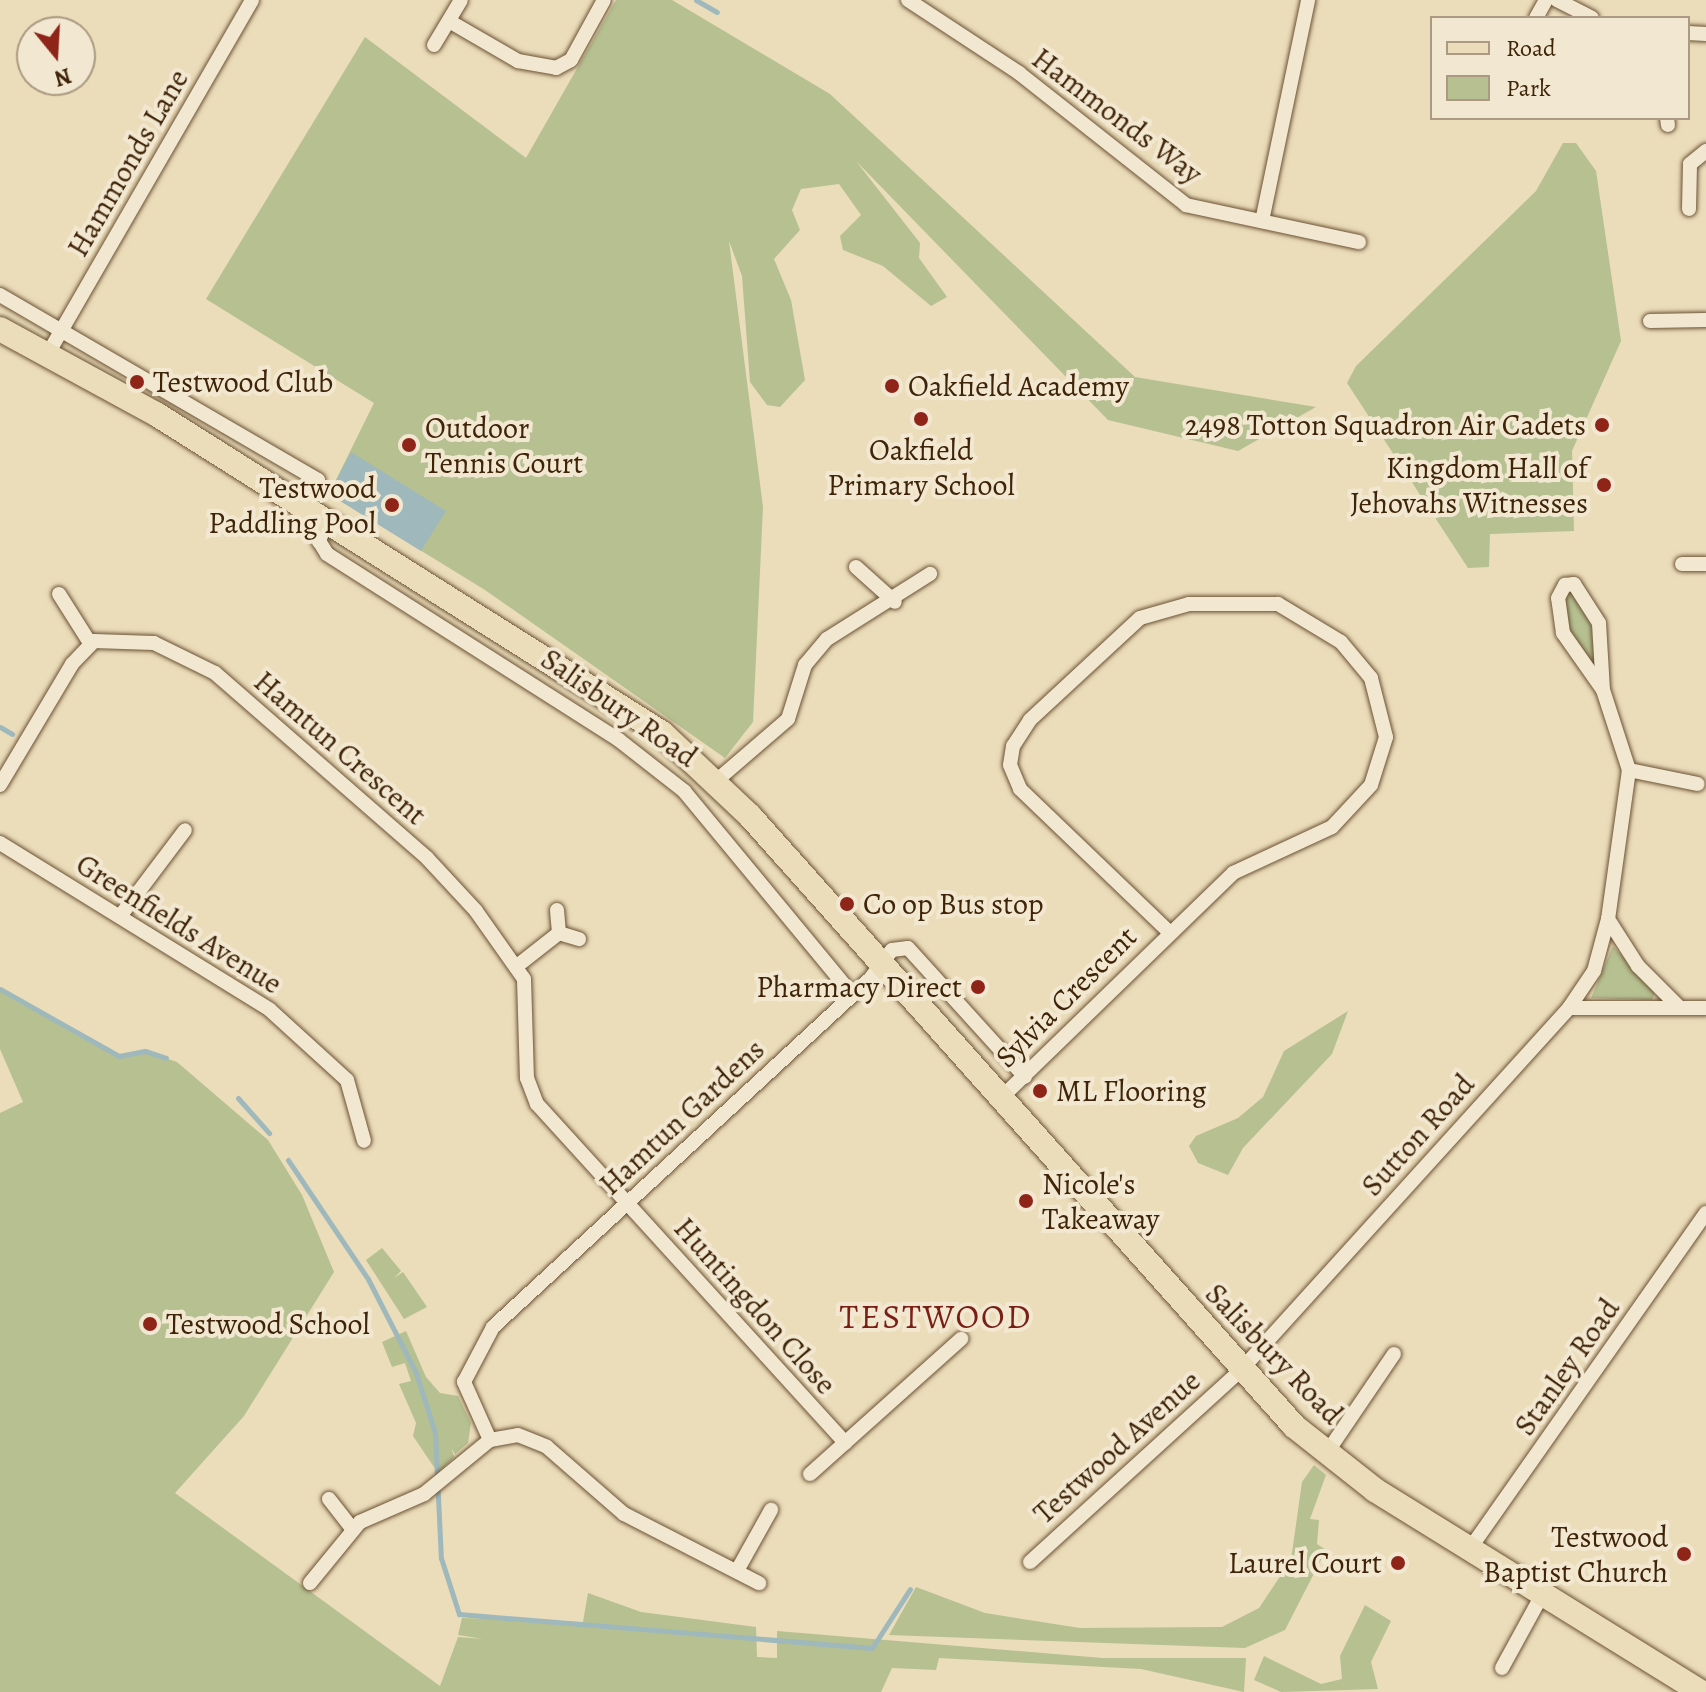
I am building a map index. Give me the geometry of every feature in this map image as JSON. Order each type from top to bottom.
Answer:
[{"type":"main road","name":"Salisbury Road","points":[[0,329],[49,352],[628,709],[716,781],[1240,1371],[1326,1454],[1469,1550],[1701,1692]]},
{"type":"street","name":"Hammonds Lane","points":[[49,352],[252,0]]},
{"type":"street","points":[[434,45],[461,0]]},
{"type":"street","points":[[449,21],[518,61],[556,68],[571,60],[604,0]]},
{"type":"street","name":"Hammonds Way","points":[[908,0],[1019,73],[1174,198],[1359,242]]},
{"type":"street","points":[[1262,221],[1308,0]]},
{"type":"street","points":[[1557,0],[1588,16]]},
{"type":"street","points":[[1689,209],[1690,164],[1706,151]]},
{"type":"street","name":"Salisbury Road","points":[[0,295],[63,327],[318,480],[319,541],[327,554],[619,740],[684,791],[852,994]]},
{"type":"street","points":[[1650,321],[1706,320]]},
{"type":"street","points":[[1682,564],[1706,564]]},
{"type":"street","points":[[856,567],[895,602]]},
{"type":"street","points":[[716,781],[788,719],[805,665],[827,639],[895,602],[930,574]]},
{"type":"street","points":[[1603,690],[1563,633],[1558,598],[1565,585],[1574,584],[1599,623],[1603,690],[1629,770],[1698,784]]},
{"type":"street","points":[[0,785],[90,643],[59,594]]},
{"type":"street","name":"Sylvia Crescent","points":[[1000,1099],[1169,932],[1244,864],[1350,814],[1382,759],[1382,711],[1365,668],[1322,627],[1278,604],[1189,604],[1140,618],[1030,720],[1013,746],[1010,765],[1020,789],[1169,932]]},
{"type":"street","name":"Hamtun Crescent","points":[[90,643],[144,641],[215,673],[427,858],[517,966],[527,996],[532,1097],[628,1203]]},
{"type":"street","name":"Sutton Road","points":[[1240,1371],[1569,1008],[1594,971],[1608,919],[1629,770]]},
{"type":"street","points":[[121,915],[185,830]]},
{"type":"street","name":"Greenfields Avenue","points":[[0,843],[248,992],[332,1063],[355,1094],[364,1141]]},
{"type":"street","points":[[557,910],[559,933]]},
{"type":"street","points":[[1608,919],[1638,966],[1680,1008]]},
{"type":"street","points":[[517,966],[559,933]]},
{"type":"street","points":[[559,933],[579,939]]},
{"type":"street","points":[[882,965],[892,950],[908,948],[1025,1077]]},
{"type":"street","name":"Hamtun Gardens","points":[[490,1440],[464,1375],[480,1343],[515,1305],[882,965]]},
{"type":"street","points":[[1569,1008],[1706,1008]]},
{"type":"street","name":"Huntingdon Close","points":[[628,1203],[845,1443]]},
{"type":"street","name":"Stanley Road","points":[[1469,1550],[1706,1213]]},
{"type":"street","points":[[810,1474],[961,1339]]},
{"type":"street","points":[[1326,1454],[1394,1354]]},
{"type":"street","name":"Testwood Avenue","points":[[1030,1562],[1240,1371]]},
{"type":"street","points":[[310,1583],[352,1528],[424,1494],[490,1440],[538,1440],[624,1514],[738,1569],[759,1583]]},
{"type":"street","points":[[329,1499],[352,1528]]},
{"type":"street","points":[[738,1569],[771,1510]]},
{"type":"street","points":[[1502,1668],[1542,1595]]},
{"type":"street","points":[[1701,1692],[1706,1680]]},
{"type":"green space","points":[[616,0],[672,0],[830,94],[1135,377],[1316,407],[1238,451],[1108,420],[856,161],[920,243],[919,258],[947,297],[931,306],[883,266],[843,250],[840,236],[861,215],[839,184],[801,189],[792,210],[800,230],[774,259],[791,300],[805,380],[780,407],[767,405],[750,382],[742,276],[729,241],[763,507],[753,722],[725,758],[485,590],[329,494],[374,403],[206,299],[365,37],[526,158]]},
{"type":"green space","points":[[1563,143],[1576,143],[1596,171],[1621,341],[1572,451],[1574,531],[1490,534],[1489,567],[1468,568],[1347,383],[1356,366],[1536,191]]},
{"type":"green space","points":[[1572,592],[1591,620],[1595,668],[1565,623],[1565,595]]},
{"type":"green space","points":[[1613,946],[1655,993],[1652,1000],[1591,998]]},
{"type":"green space","name":"Testwood School","points":[[0,989],[119,1056],[145,1051],[177,1062],[268,1140],[302,1195],[334,1272],[244,1416],[175,1493],[440,1686],[458,1637],[483,1639],[458,1635],[462,1618],[583,1622],[588,1593],[641,1612],[756,1627],[757,1657],[777,1658],[777,1631],[1102,1658],[1246,1658],[1244,1692],[1141,1669],[939,1658],[936,1670],[892,1668],[881,1692],[0,1692],[0,1113],[23,1102],[0,1049]]},
{"type":"green space","points":[[1348,1011],[1332,1054],[1243,1148],[1228,1175],[1198,1163],[1189,1146],[1196,1136],[1238,1118],[1263,1097],[1284,1051]]},
{"type":"green space","points":[[382,1248],[401,1271],[394,1278],[403,1272],[427,1307],[404,1319],[366,1260]]},
{"type":"green space","points":[[406,1331],[426,1377],[440,1393],[458,1396],[471,1423],[468,1443],[455,1454],[452,1449],[454,1457],[438,1473],[413,1436],[416,1423],[399,1384],[411,1381],[405,1363],[392,1367],[382,1342]]},
{"type":"green space","points":[[1314,1465],[1326,1475],[1310,1519],[1319,1520],[1317,1544],[1326,1550],[1285,1630],[1245,1648],[889,1635],[916,1587],[985,1613],[1080,1628],[1222,1627],[1259,1608],[1291,1560],[1302,1482]]},
{"type":"green space","points":[[1365,1605],[1391,1621],[1371,1662],[1378,1689],[1281,1692],[1254,1680],[1264,1656],[1321,1684],[1342,1679],[1340,1656]]},
{"type":"water","name":"Testwood Paddling Pool","points":[[351,452],[446,511],[421,551],[329,494]]},
{"type":"waterway","points":[[696,0],[717,12]]},
{"type":"waterway","points":[[0,727],[12,734]]},
{"type":"waterway","points":[[0,989],[119,1056],[145,1051],[166,1058]]},
{"type":"waterway","points":[[238,1098],[269,1133]]},
{"type":"waterway","points":[[288,1160],[368,1279],[416,1373],[435,1433],[441,1558],[459,1614],[872,1648],[910,1589]]},
{"type":"place","name":"Testwood Club","points":[[137,382]]},
{"type":"place","name":"Oakfield Academy","points":[[892,386]]},
{"type":"place","name":"Oakfield Primary School","points":[[921,419]]},
{"type":"place","name":"2498 Totton Squadron Air Cadets","points":[[1602,425]]},
{"type":"place","name":"Outdoor Tennis Court","points":[[409,445]]},
{"type":"place","name":"Kingdom Hall of Jehovahs Witnesses","points":[[1604,485]]},
{"type":"place","name":"Testwood Paddling Pool","points":[[392,505]]},
{"type":"place","name":"Co op Bus stop","points":[[847,904]]},
{"type":"place","name":"Pharmacy Direct","points":[[978,987]]},
{"type":"place","name":"ML Flooring","points":[[1040,1091]]},
{"type":"place","name":"Nicole's Takeaway","points":[[1026,1201]]},
{"type":"place","name":"Testwood School","points":[[150,1324]]},
{"type":"place","name":"Testwood Baptist Church","points":[[1684,1554]]},
{"type":"place","name":"Laurel Court","points":[[1398,1563]]},
{"type":"district","name":"TESTWOOD","points":[[936,1317]]}]
